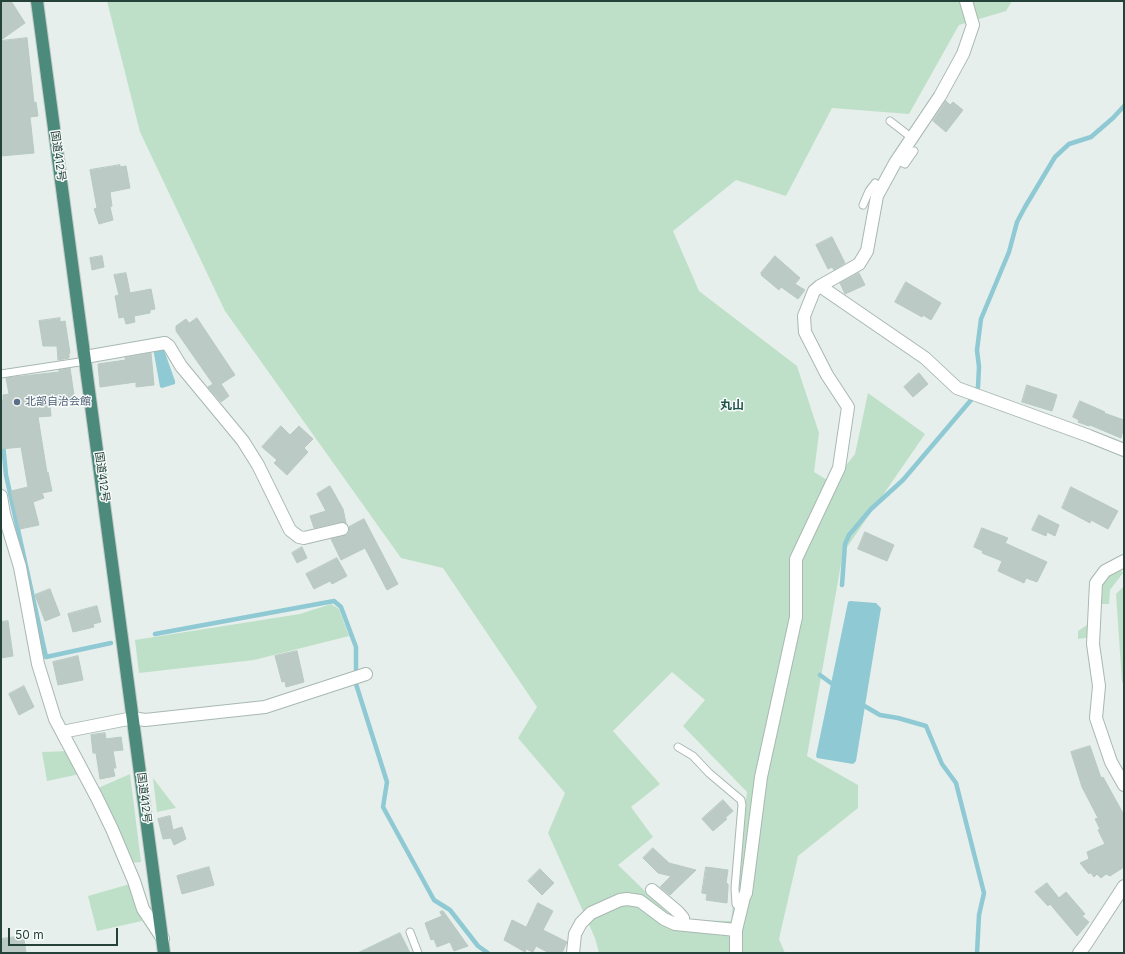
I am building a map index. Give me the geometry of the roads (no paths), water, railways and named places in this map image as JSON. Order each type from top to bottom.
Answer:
[{"type":"highway","name":"国道412号","points":[[37,1],[86,359],[164,953]]},
{"type":"street","points":[[736,953],[736,930],[746,893],[760,777],[796,617],[796,559],[839,468],[848,407],[827,375],[806,332],[804,316],[814,291],[820,286],[859,264],[867,251],[877,196],[897,160],[940,96],[963,54],[973,24],[966,1]]},
{"type":"street","points":[[820,286],[899,341],[908,345],[925,358],[957,388],[1124,450]]},
{"type":"street","points":[[86,359],[165,343],[169,346],[181,366],[244,441],[258,465],[290,530],[299,537],[304,538],[342,530]]},
{"type":"street","points":[[1,496],[4,514],[20,567],[38,664],[55,719],[112,829],[134,881],[143,909],[162,939]]},
{"type":"street","points":[[1124,561],[1105,571],[1096,583],[1093,644],[1099,686],[1096,718],[1110,762],[1124,785]]},
{"type":"street","points":[[62,732],[133,718],[145,720],[265,706],[365,674]]},
{"type":"street","points":[[1079,953],[1124,886]]},
{"type":"street","points":[[652,890],[678,912],[683,918],[684,925]]},
{"type":"street","points":[[572,953],[575,934],[581,923],[591,913],[620,900],[627,899],[640,901],[664,919],[675,924],[736,930]]},
{"type":"lane","points":[[890,122],[912,138]]},
{"type":"lane","points":[[897,160],[905,164],[914,151]]},
{"type":"lane","points":[[863,205],[869,191],[875,183],[882,187]]},
{"type":"lane","points":[[1,374],[86,359]]},
{"type":"lane","points":[[678,747],[693,756],[709,773],[741,800],[742,805],[735,888],[736,904],[741,910]]},
{"type":"lane","points":[[410,932],[418,953]]},
{"type":"water","points":[[159,347],[164,350],[175,381],[175,384],[162,388],[160,387],[153,348]]},
{"type":"water","points":[[848,602],[876,603],[881,608],[856,761],[853,764],[817,758],[816,756]]},
{"type":"waterway","points":[[842,585],[845,544],[849,535],[871,509],[903,480],[971,400],[978,387],[979,367],[977,350],[981,319],[1009,252],[1017,222],[1025,207],[1055,157],[1069,144],[1091,137],[1113,118],[1124,106]]},
{"type":"waterway","points":[[3,444],[6,475],[46,657],[111,643]]},
{"type":"waterway","points":[[155,634],[334,601],[341,607],[356,647],[356,684],[387,782],[383,807],[434,900],[450,910],[478,946],[488,953]]},
{"type":"waterway","points":[[820,675],[835,686]]},
{"type":"waterway","points":[[861,704],[880,715],[898,718],[926,726],[942,764],[956,783],[984,893],[979,915],[977,953]]},
{"type":"place","name":"北部自治会館","points":[[17,402]]},
{"type":"district","name":"丸山","points":[[732,405]]}]
